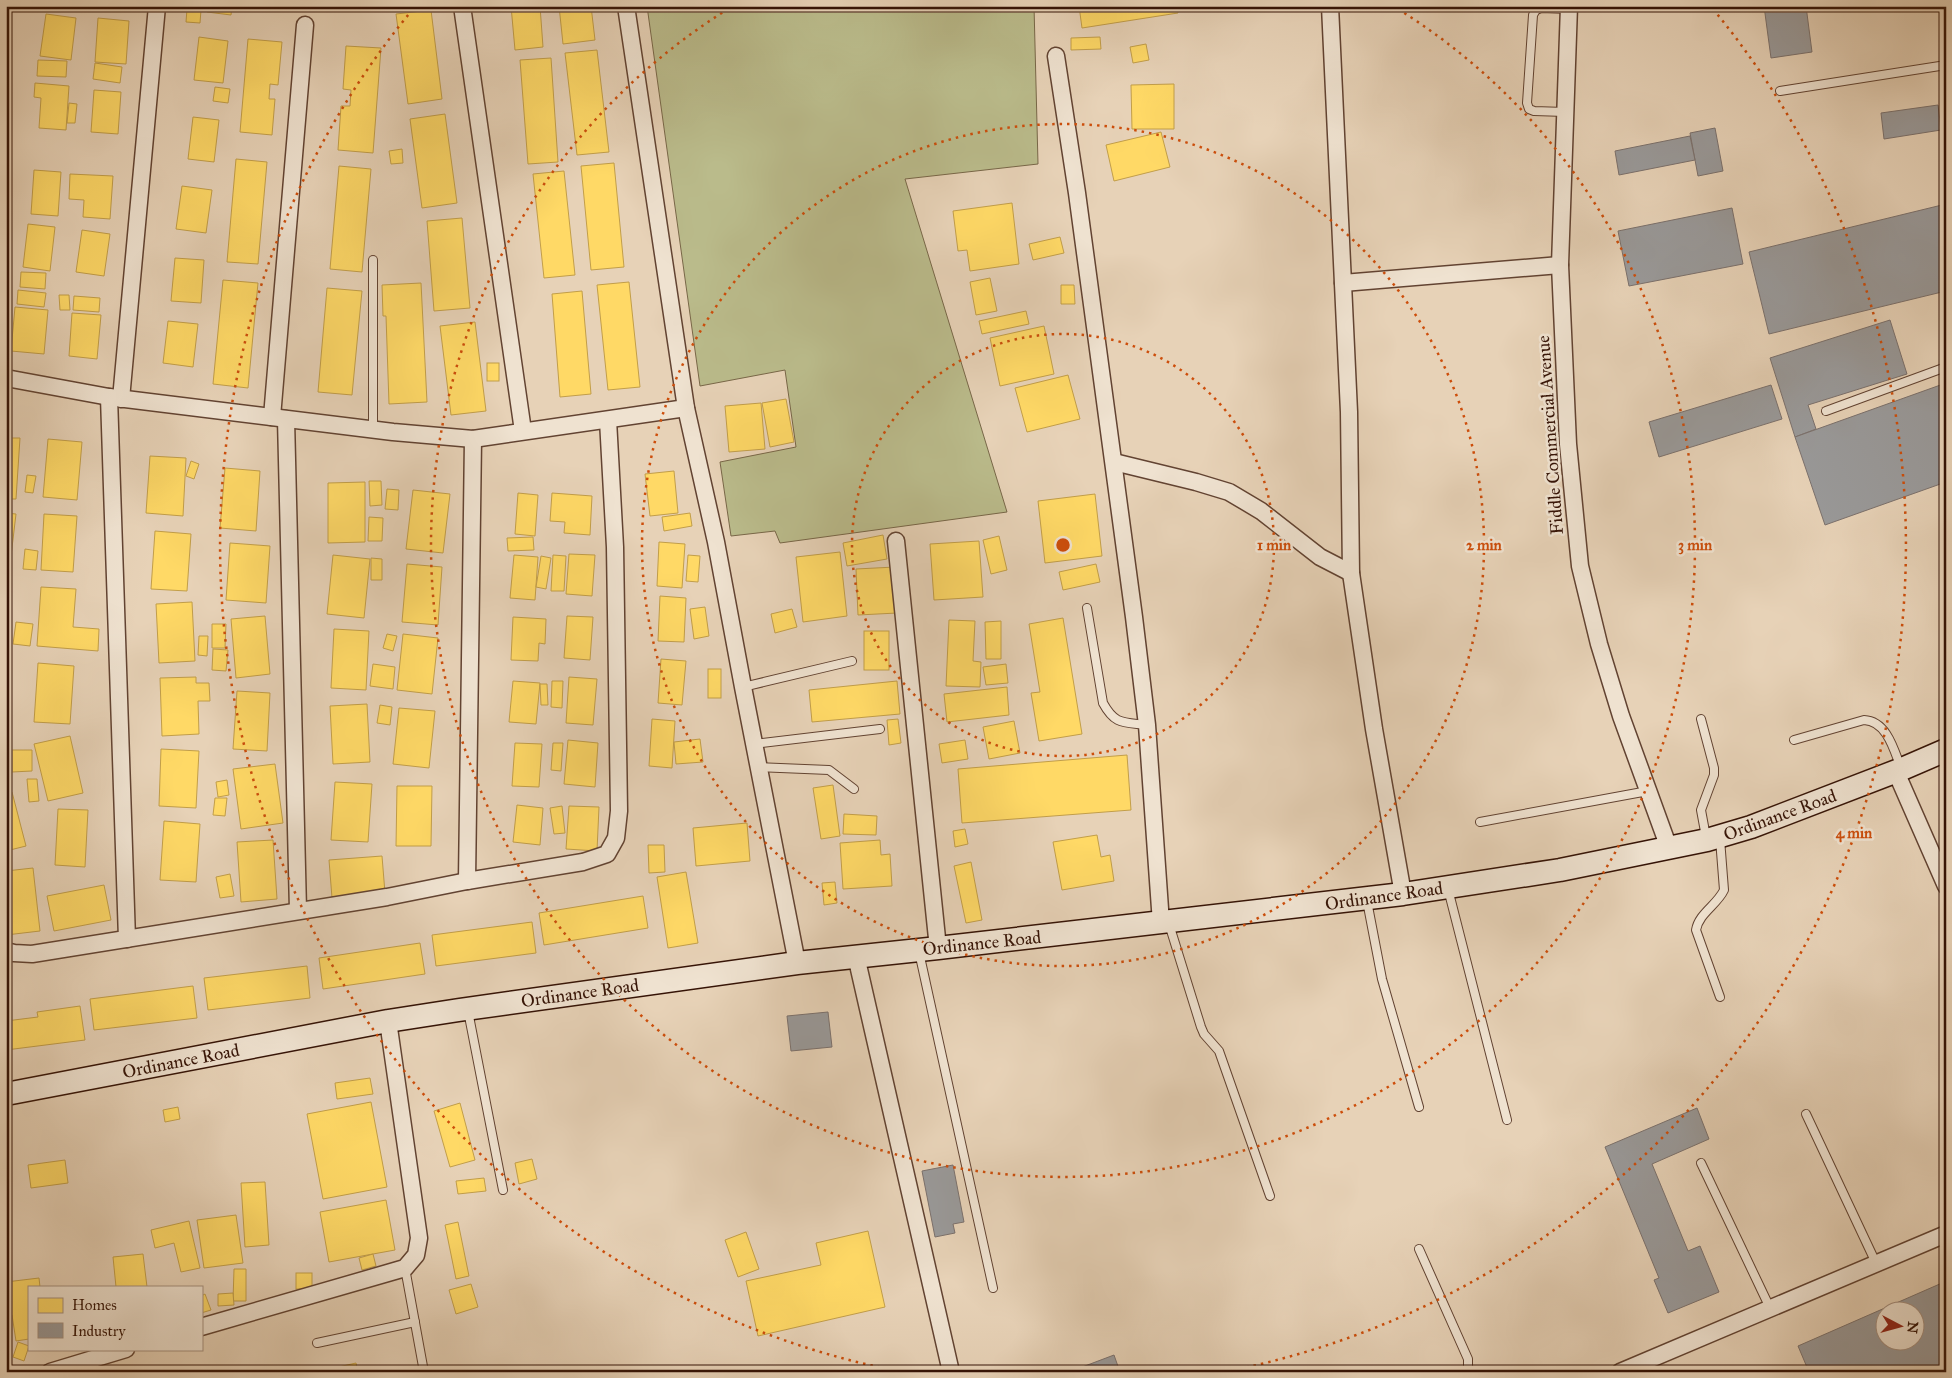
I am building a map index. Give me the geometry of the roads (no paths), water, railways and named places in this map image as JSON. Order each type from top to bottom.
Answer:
[{"type":"street","points":[[127,939],[115,398],[157,6]]},
{"type":"street","points":[[462,6],[523,432]]},
{"type":"street","points":[[626,6],[686,408],[716,542],[742,687],[797,963]]},
{"type":"street","points":[[1330,6],[1349,412],[1351,573],[1374,729],[1403,894]]},
{"type":"street","name":"Fiddle Commercial Avenue","points":[[1569,8],[1560,264],[1568,444],[1580,566],[1599,644],[1621,716],[1669,848]]},
{"type":"street","points":[[298,910],[279,418],[305,25]]},
{"type":"street","points":[[1056,56],[1114,462],[1147,725],[1165,922]]},
{"type":"street","points":[[1343,283],[1560,264]]},
{"type":"street","points":[[6,378],[115,398],[373,430],[473,439],[686,408]]},
{"type":"street","points":[[6,951],[14,954],[32,954],[127,939],[387,897],[467,881],[583,862],[607,854],[616,838],[619,811],[615,547],[608,420]]},
{"type":"street","points":[[467,881],[473,439]]},
{"type":"street","points":[[1114,462],[1229,492],[1261,511],[1320,557],[1351,573]]},
{"type":"street","points":[[896,542],[928,949]]},
{"type":"street","name":"Ordinance Road","points":[[6,1094],[388,1021],[468,1009],[797,963],[1367,899],[1560,870],[1714,839],[1791,813],[1946,750]]},
{"type":"street","points":[[1899,770],[1946,886]]},
{"type":"street","points":[[856,956],[951,1372]]},
{"type":"street","points":[[202,1327],[405,1268],[416,1255],[419,1238],[388,1021]]},
{"type":"street","points":[[1620,1372],[1946,1234]]},
{"type":"street","points":[[50,1372],[123,1350]]},
{"type":"lane","points":[[1565,112],[1534,111],[1529,109],[1527,102],[1533,15],[1536,10],[1541,8],[1569,8]]},
{"type":"lane","points":[[1780,91],[1946,65]]},
{"type":"lane","points":[[373,260],[373,430]]},
{"type":"lane","points":[[1826,411],[1946,366]]},
{"type":"lane","points":[[1087,608],[1103,703],[1110,716],[1118,721],[1147,725]]},
{"type":"lane","points":[[742,687],[852,661]]},
{"type":"lane","points":[[1702,719],[1714,775],[1701,810],[1714,839],[1724,890],[1720,898],[1697,922],[1696,930],[1720,997]]},
{"type":"lane","points":[[1794,740],[1864,720],[1872,720],[1886,733],[1899,770]]},
{"type":"lane","points":[[754,744],[880,729]]},
{"type":"lane","points":[[758,766],[829,770],[854,789]]},
{"type":"lane","points":[[1480,822],[1648,791]]},
{"type":"lane","points":[[1447,887],[1507,1120]]},
{"type":"lane","points":[[1367,899],[1382,979],[1419,1107]]},
{"type":"lane","points":[[1165,922],[1200,1027],[1219,1051],[1270,1196]]},
{"type":"lane","points":[[928,949],[993,1288]]},
{"type":"lane","points":[[468,1009],[503,1190]]},
{"type":"lane","points":[[1806,1114],[1876,1263]]},
{"type":"lane","points":[[1701,1163],[1770,1308]]},
{"type":"lane","points":[[1419,1249],[1468,1359],[1468,1372]]},
{"type":"lane","points":[[405,1268],[424,1372]]},
{"type":"lane","points":[[316,1343],[415,1322]]},
{"type":"lane","points":[[1780,1372],[1791,1372]]}]
